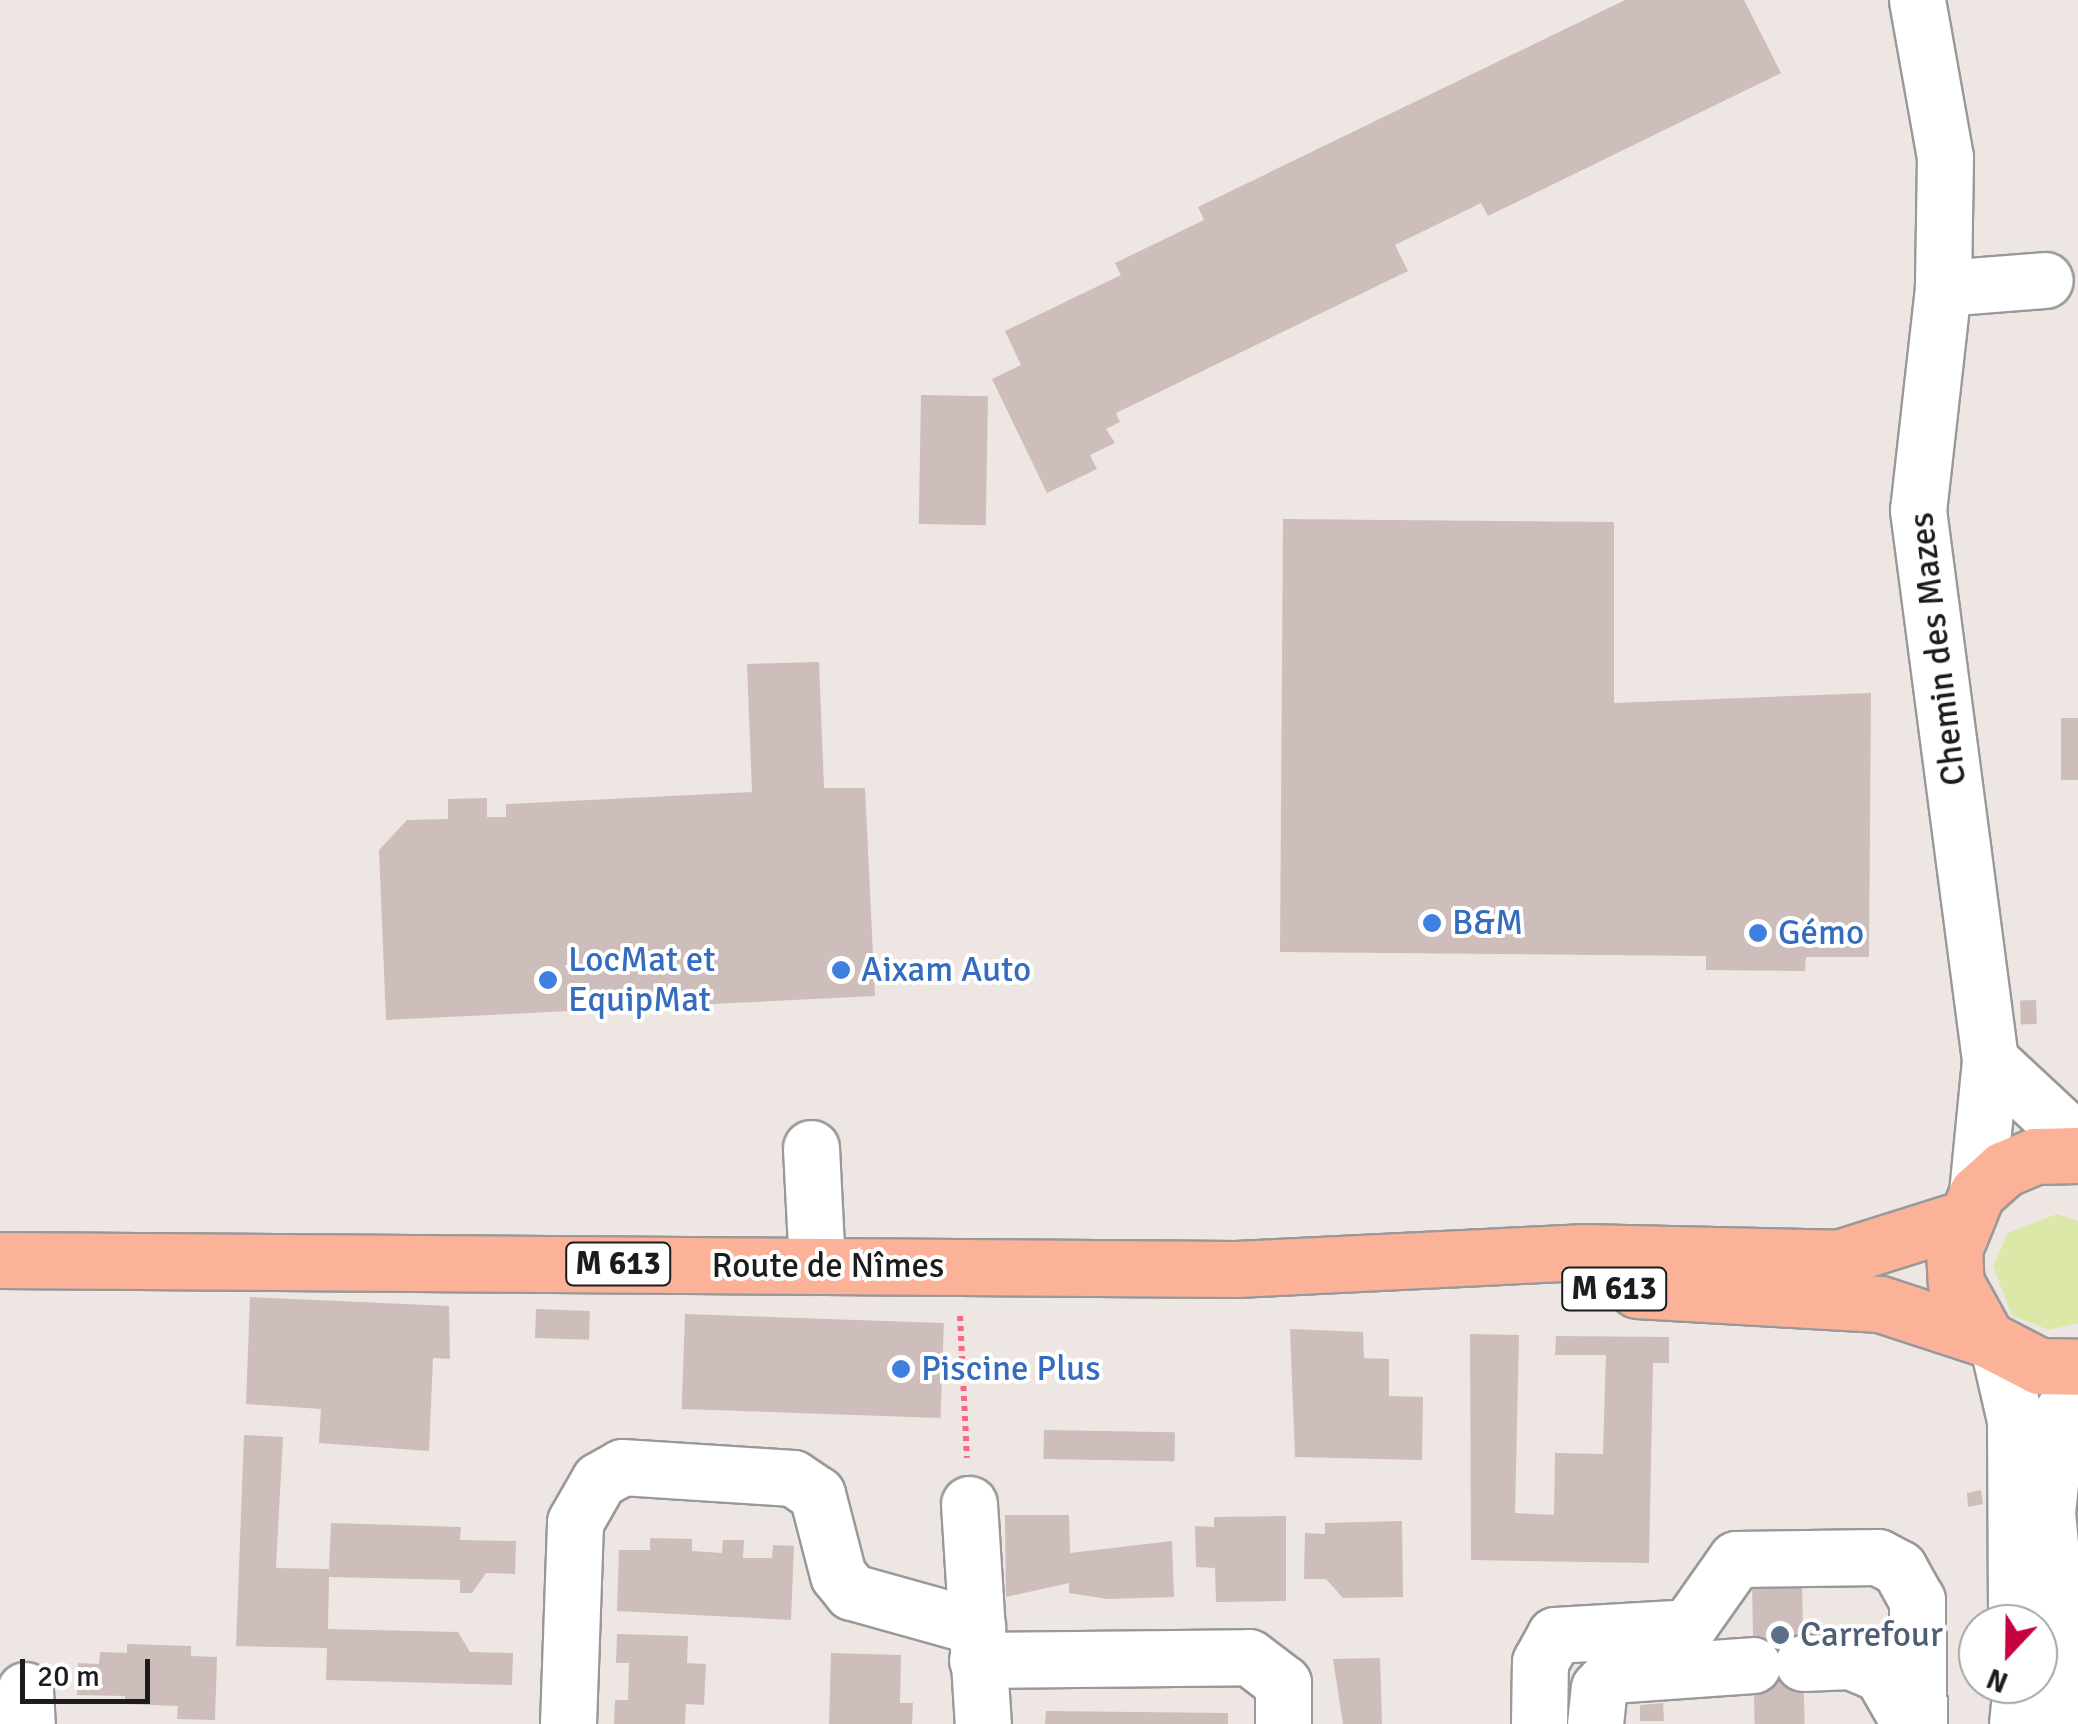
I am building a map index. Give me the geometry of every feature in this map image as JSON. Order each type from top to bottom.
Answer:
[{"type":"main road","name":"Route de Nîmes","points":[[0,1260],[1236,1269],[1582,1252],[1838,1258],[1970,1206],[2036,1156],[2078,1155]]},
{"type":"main road","points":[[1970,1206],[1956,1283],[1992,1342]]},
{"type":"main road","name":"Route de Nîmes","points":[[1236,1269],[1312,1283],[1834,1298],[1922,1311],[2039,1366],[2078,1367]]},
{"type":"street","name":"Chemin des Mazes","points":[[1917,0],[1942,116],[1943,288],[1918,510],[1990,1060],[1970,1206]]},
{"type":"street","points":[[1943,288],[2045,280]]},
{"type":"street","points":[[1990,1060],[2078,1142]]},
{"type":"street","points":[[811,1148],[817,1266]]},
{"type":"street","points":[[1992,1342],[2015,1420],[2016,1604]]},
{"type":"street","points":[[2067,1724],[2046,1512],[2057,1420],[2078,1387]]},
{"type":"street","points":[[568,1724],[575,1522],[599,1480],[622,1468],[793,1478],[817,1494],[838,1575],[852,1592],[977,1643],[1249,1658],[1283,1684],[1283,1724]]},
{"type":"street","points":[[969,1504],[983,1724]]},
{"type":"street","points":[[1539,1724],[1540,1662],[1556,1635],[1688,1627],[1736,1559],[1878,1557],[1911,1581],[1917,1600],[1918,1724]]},
{"type":"street","points":[[1595,1724],[1599,1688],[1611,1676],[1850,1661],[1881,1674],[1910,1724]]},
{"type":"path","points":[[957,1267],[969,1504]]},
{"type":"green space","points":[[2057,1214],[2078,1221],[2078,1323],[2049,1330],[2012,1315],[1993,1266],[2008,1233]]},
{"type":"building","points":[[1625,0],[1744,0],[1781,73],[1488,216],[1481,203],[1395,245],[1408,271],[1116,413],[1120,422],[1106,429],[1115,443],[1090,455],[1097,469],[1047,493],[992,379],[1021,365],[1005,331],[1121,275],[1115,263],[1204,220],[1198,207]]},
{"type":"building","points":[[921,395],[988,396],[986,525],[919,524]]},
{"type":"building","points":[[1283,519],[1614,522],[1614,703],[1871,693],[1869,957],[1806,957],[1805,971],[1706,970],[1706,956],[1280,952]]},
{"type":"building","points":[[819,662],[824,788],[865,788],[875,996],[386,1020],[379,850],[407,820],[448,819],[448,799],[487,798],[487,817],[506,817],[506,804],[752,792],[747,664]]},
{"type":"building","points":[[2061,718],[2078,718],[2078,780],[2061,780]]},
{"type":"building","points":[[2036,1000],[2037,1024],[2021,1025],[2020,1001]]},
{"type":"building","points":[[250,1297],[449,1306],[450,1359],[433,1358],[429,1451],[319,1443],[321,1409],[246,1404]]},
{"type":"building","points":[[536,1309],[590,1311],[589,1340],[535,1338]]},
{"type":"building","points":[[685,1314],[944,1323],[941,1418],[682,1409]]},
{"type":"building","points":[[1290,1329],[1363,1332],[1364,1358],[1389,1359],[1389,1396],[1423,1397],[1422,1460],[1295,1457]]},
{"type":"building","points":[[1470,1334],[1519,1335],[1515,1513],[1554,1515],[1555,1453],[1603,1454],[1606,1355],[1555,1355],[1556,1336],[1669,1337],[1669,1363],[1653,1363],[1649,1563],[1471,1560]]},
{"type":"building","points":[[1044,1430],[1175,1432],[1174,1461],[1043,1459]]},
{"type":"building","points":[[244,1435],[283,1437],[276,1568],[329,1569],[331,1523],[461,1527],[460,1540],[516,1541],[515,1574],[486,1573],[472,1593],[460,1593],[460,1580],[329,1577],[328,1629],[458,1632],[470,1652],[513,1653],[512,1685],[326,1680],[327,1648],[236,1646]]},
{"type":"building","points":[[1981,1490],[1983,1504],[1968,1507],[1967,1493]]},
{"type":"building","points":[[1005,1515],[1069,1515],[1070,1553],[1172,1541],[1174,1597],[1108,1599],[1069,1593],[1069,1583],[1006,1597]]},
{"type":"building","points":[[1286,1516],[1286,1601],[1216,1602],[1215,1568],[1196,1567],[1195,1526],[1214,1527],[1214,1517]]},
{"type":"building","points":[[1402,1521],[1403,1597],[1343,1598],[1326,1579],[1304,1579],[1305,1533],[1325,1534],[1325,1523]]},
{"type":"building","points":[[650,1538],[692,1539],[692,1551],[722,1553],[723,1540],[744,1540],[743,1558],[772,1558],[773,1545],[794,1546],[791,1620],[617,1611],[619,1550],[650,1550]]},
{"type":"building","points":[[1802,1579],[1805,1724],[1755,1724],[1752,1580]]},
{"type":"building","points":[[617,1634],[688,1636],[687,1663],[706,1664],[704,1705],[686,1704],[685,1724],[614,1724],[615,1700],[628,1700],[629,1663],[616,1663]]},
{"type":"building","points":[[127,1644],[191,1646],[191,1656],[217,1657],[215,1720],[177,1719],[178,1706],[125,1704],[125,1696],[77,1695],[78,1663],[99,1664],[100,1652],[127,1653]]},
{"type":"building","points":[[831,1653],[901,1655],[900,1703],[913,1703],[912,1724],[829,1724]]},
{"type":"building","points":[[1380,1658],[1382,1724],[1343,1724],[1333,1659]]},
{"type":"building","points":[[1663,1703],[1664,1721],[1640,1721],[1640,1705]]},
{"type":"building","points":[[1046,1711],[1228,1713],[1228,1724],[1045,1724]]},
{"type":"place","name":"B&M","points":[[1432,923]]},
{"type":"place","name":"Gémo","points":[[1758,933]]},
{"type":"place","name":"Aixam Auto","points":[[841,970]]},
{"type":"place","name":"LocMat et EquipMat","points":[[548,980]]},
{"type":"place","name":"Piscine Plus","points":[[901,1369]]},
{"type":"place","name":"Carrefour","points":[[1780,1635]]}]
